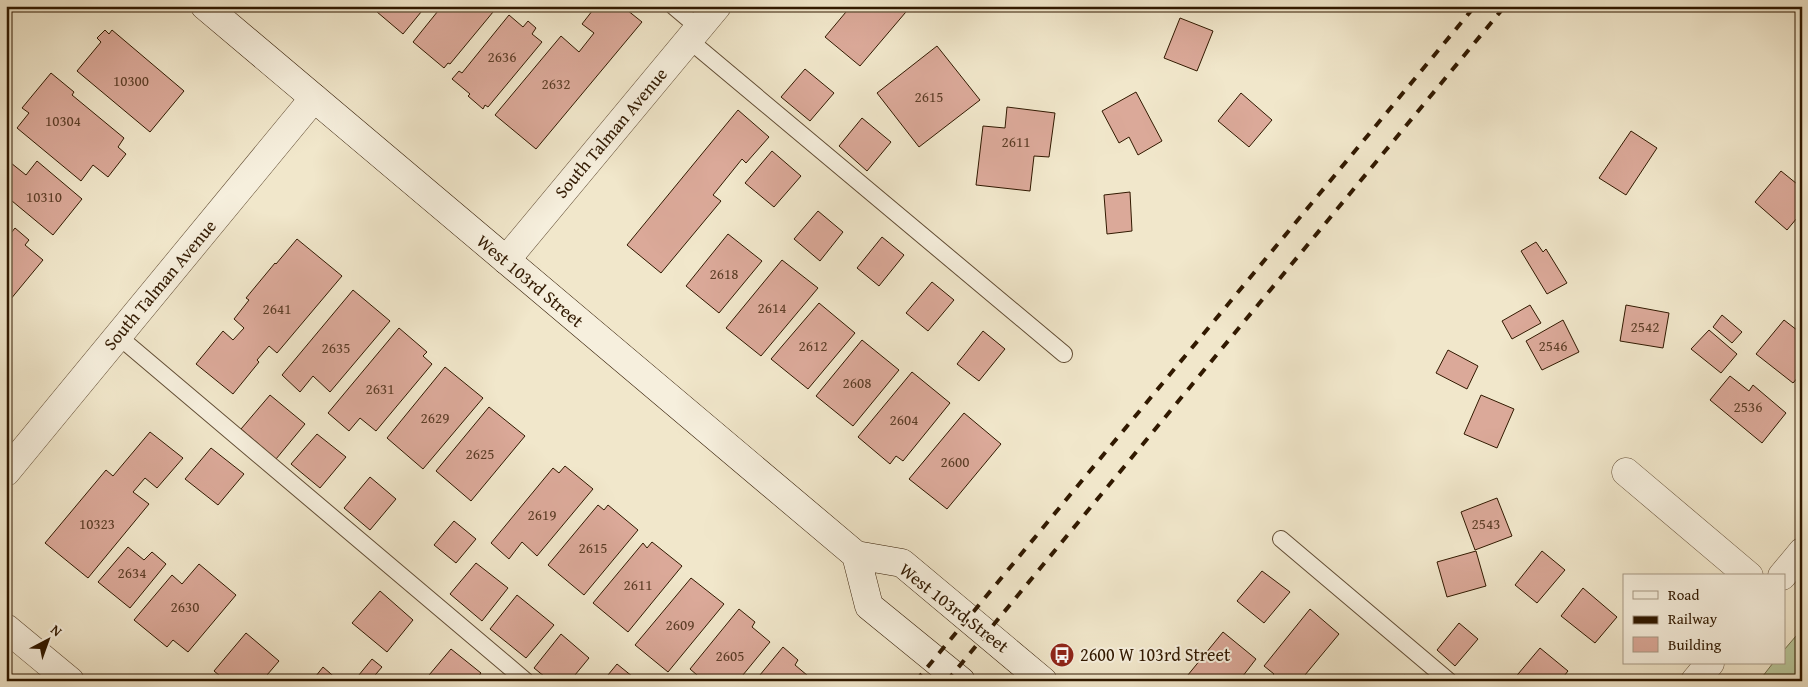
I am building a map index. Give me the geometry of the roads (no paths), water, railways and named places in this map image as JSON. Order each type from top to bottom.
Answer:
[{"type":"main road","name":"West 103rd Street","points":[[205,6],[856,555],[902,563],[1043,681]]},
{"type":"main road","name":"South Talman Avenue","points":[[506,260],[716,6]]},
{"type":"main road","name":"South Talman Avenue","points":[[6,472],[314,98]]},
{"type":"main road","points":[[1626,472],[1747,574]]},
{"type":"main road","points":[[1784,574],[1802,552]]},
{"type":"main road","points":[[856,555],[869,606],[961,681]]},
{"type":"main road","points":[[6,628],[70,681]]},
{"type":"main road","points":[[1695,681],[1709,664]]},
{"type":"lane","points":[[673,6],[694,34],[1064,354]]},
{"type":"lane","points":[[118,336],[526,681]]},
{"type":"lane","points":[[1281,539],[1449,681]]},
{"type":"railway","points":[[916,681],[1475,6]]},
{"type":"railway","points":[[947,681],[1505,6]]},
{"type":"place","name":"2600 W 103rd Street","points":[[1062,655]]}]
